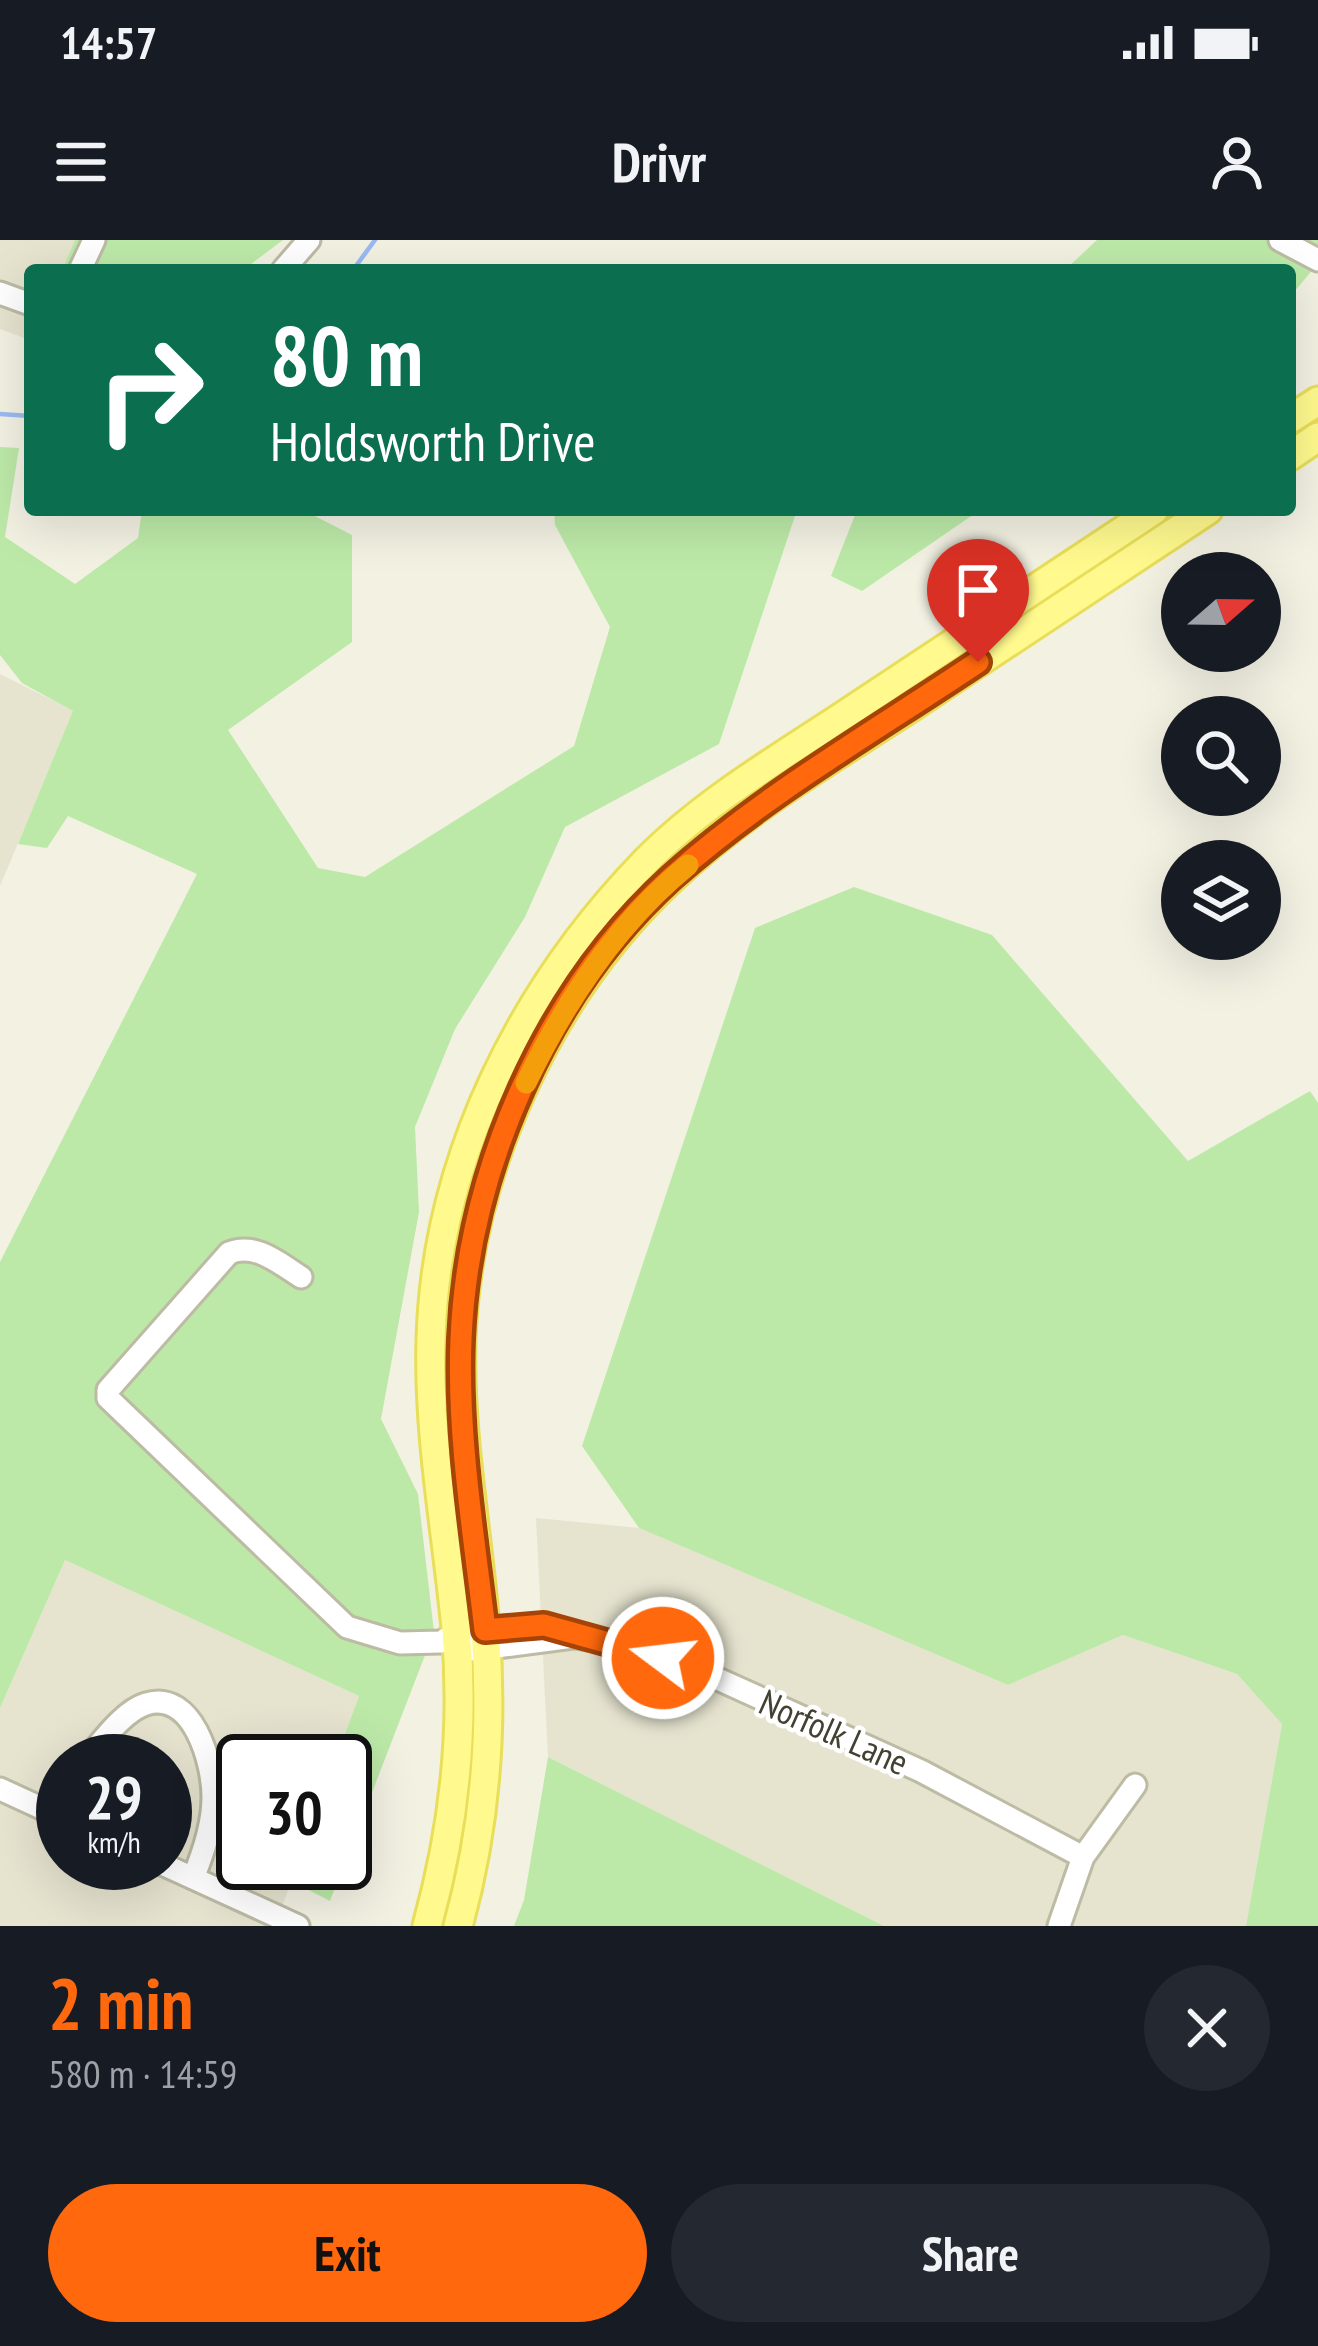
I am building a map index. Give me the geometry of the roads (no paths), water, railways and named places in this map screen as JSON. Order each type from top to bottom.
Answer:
[{"type":"main road","points":[[427,1926],[455,1795],[451,1642],[431,1338],[443,1233],[460,1174],[478,1115],[526,1012],[586,928],[649,858],[739,785],[1145,516]]},
{"type":"main road","points":[[458,1926],[487,1788],[486,1639],[465,1448],[461,1339],[473,1239],[506,1126],[553,1027],[609,947],[670,880],[756,810],[1199,516]]},
{"type":"main road","points":[[1031,591],[1047,616]]},
{"type":"street","points":[[289,264],[309,240]]},
{"type":"street","points":[[1280,240],[1318,260]]},
{"type":"street","name":"Norfolk Lane","points":[[301,1276],[259,1252],[242,1247],[229,1252],[108,1390],[108,1398],[347,1627],[400,1643],[486,1639],[544,1625],[574,1637],[628,1645],[698,1670],[921,1771],[1083,1857]]},
{"type":"street","points":[[112,1734],[139,1707],[164,1702],[181,1709],[194,1726],[207,1760],[214,1800],[193,1878],[298,1926]]},
{"type":"street","points":[[1059,1926],[1083,1857],[1135,1786]]},
{"type":"street","points":[[0,1789],[36,1806]]},
{"type":"waterway","points":[[357,264],[375,240]]},
{"type":"waterway","points":[[0,414],[24,416]]}]
